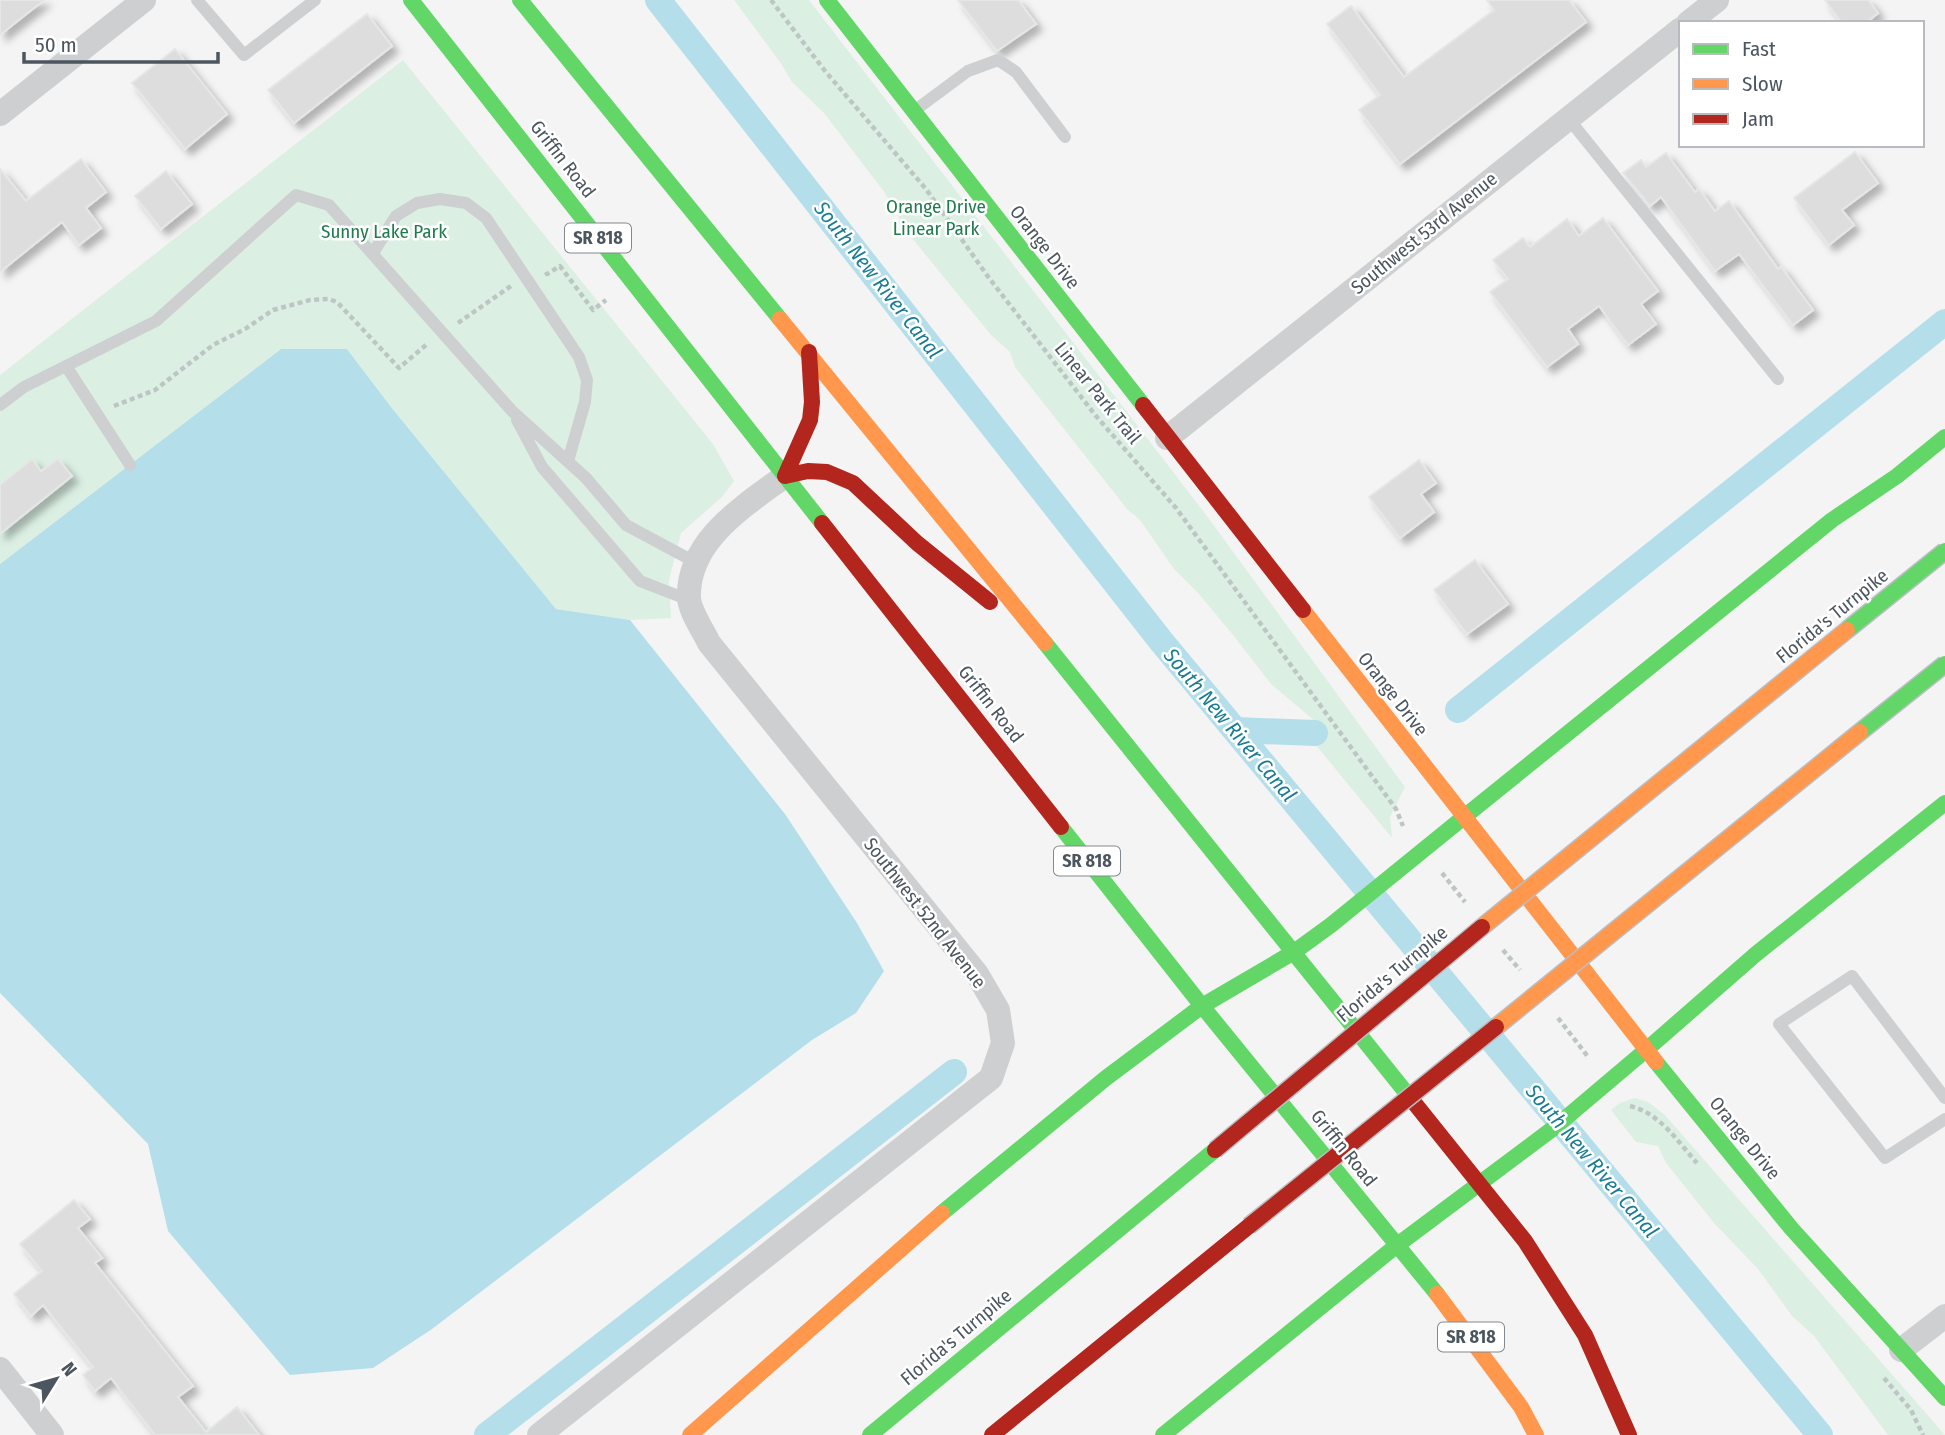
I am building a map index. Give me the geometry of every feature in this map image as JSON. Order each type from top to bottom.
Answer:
[{"type":"main road","name":"Griffin Road","points":[[411,0],[1202,1006],[1470,1336],[1521,1406],[1536,1435]]},
{"type":"main road","points":[[520,0],[1054,654],[1481,1185],[1532,1251],[1585,1335],[1629,1435]]},
{"type":"main road","name":"Orange Drive","points":[[827,0],[1646,1050],[1791,1228],[1945,1398]]},
{"type":"main road","points":[[785,476],[810,420],[812,401],[809,352]]},
{"type":"main road","points":[[690,1435],[982,1178],[1163,1032],[1294,952],[1331,925],[1832,520],[1897,476],[1945,437]]},
{"type":"main road","points":[[785,476],[810,471],[826,473],[842,477],[859,486],[907,534],[1054,654]]},
{"type":"main road","name":"Florida's Turnpike","points":[[870,1435],[1420,977],[1945,551]]},
{"type":"main road","points":[[992,1435],[1945,664]]},
{"type":"main road","points":[[1163,1435],[1396,1246],[1481,1185],[1600,1091],[1688,1010],[1945,803]]},
{"type":"street","points":[[0,114],[144,0]]},
{"type":"street","points":[[1691,21],[1717,0]]},
{"type":"street","name":"Southwest 53rd Avenue","points":[[1167,438],[1679,31]]},
{"type":"street","points":[[689,600],[695,562],[727,519],[785,476]]},
{"type":"street","name":"Southwest 52nd Avenue","points":[[539,1435],[990,1078],[1003,1043],[998,1010],[977,974],[709,643],[689,600]]},
{"type":"street","points":[[1901,1350],[1945,1316]]},
{"type":"street","points":[[0,1369],[52,1435]]},
{"type":"lane","points":[[197,0],[244,55],[316,0]]},
{"type":"lane","points":[[914,112],[968,71],[998,60],[1016,72],[1065,137]]},
{"type":"lane","points":[[1568,118],[1778,379]]},
{"type":"lane","points":[[0,405],[24,387],[156,321],[296,195],[330,205],[512,411],[586,478],[626,525],[695,562]]},
{"type":"lane","points":[[373,253],[396,216],[417,203],[440,199],[466,203],[486,218],[579,357],[587,380],[585,402],[568,461]]},
{"type":"lane","points":[[66,366],[130,465]]},
{"type":"lane","points":[[512,411],[542,467],[640,581],[689,600]]},
{"type":"lane","points":[[1945,1098],[1852,976],[1779,1024],[1885,1158],[1945,1119]]},
{"type":"path","name":"Linear Park Trail","points":[[771,0],[825,71],[926,189],[989,278],[1096,416],[1176,508],[1396,809],[1402,826]]},
{"type":"path","points":[[541,265],[547,274],[560,266],[593,310],[607,299]]},
{"type":"path","points":[[451,328],[520,279]]},
{"type":"path","points":[[96,413],[155,390],[213,345],[245,329],[272,310],[310,300],[330,299],[337,302],[399,369],[426,345]]},
{"type":"green space","name":"Orange Drive Linear Park","points":[[734,0],[809,0],[1204,512],[1405,787],[1390,817],[1392,838],[1315,744],[1316,722],[1271,684],[1199,594],[1174,569],[1140,520],[1127,509],[1015,367],[1010,352],[991,335],[907,232],[885,193],[824,113],[792,82]]},
{"type":"green space","name":"Sunny Lake Park","points":[[403,60],[713,444],[734,481],[722,497],[681,533],[669,580],[671,618],[630,620],[556,609],[347,349],[281,349],[0,564],[0,375]]},
{"type":"green space","points":[[1635,1098],[1648,1102],[1665,1115],[1945,1435],[1888,1435],[1814,1336],[1792,1316],[1758,1269],[1714,1223],[1666,1163],[1658,1146],[1636,1142],[1611,1110],[1620,1103]]},
{"type":"water","points":[[281,349],[347,349],[556,609],[630,620],[785,814],[857,923],[884,971],[856,1013],[812,1040],[432,1329],[373,1368],[290,1375],[168,1231],[148,1144],[0,993],[0,564]]},
{"type":"building","points":[[0,0],[44,0],[0,35]]},
{"type":"building","points":[[958,0],[1018,0],[1036,24],[997,51]]},
{"type":"building","points":[[1487,0],[1569,0],[1586,22],[1400,164],[1359,110],[1380,95],[1327,24],[1351,6],[1404,77],[1494,10]]},
{"type":"building","points":[[1825,0],[1868,0],[1878,13],[1868,21],[1841,21]]},
{"type":"building","points":[[367,14],[392,46],[294,123],[268,90]]},
{"type":"building","points":[[175,49],[227,114],[185,149],[132,83]]},
{"type":"building","points":[[1855,152],[1878,183],[1842,210],[1854,225],[1829,245],[1794,198]]},
{"type":"building","points":[[1666,153],[1695,192],[1699,189],[1715,211],[1729,201],[1778,269],[1781,267],[1813,310],[1793,325],[1739,254],[1715,271],[1661,197],[1650,206],[1623,173],[1641,160],[1646,167]]},
{"type":"building","points":[[81,159],[106,192],[86,208],[101,228],[79,245],[62,222],[0,272],[0,169],[26,201]]},
{"type":"building","points":[[166,171],[192,204],[161,229],[135,196]]},
{"type":"building","points":[[1603,218],[1658,291],[1641,304],[1656,324],[1628,345],[1599,306],[1568,329],[1578,344],[1547,367],[1490,292],[1508,279],[1493,260],[1523,238],[1530,247],[1567,219],[1579,236]]},
{"type":"building","points":[[32,459],[41,471],[58,459],[72,476],[0,534],[0,485]]},
{"type":"building","points":[[1419,460],[1436,483],[1421,494],[1434,512],[1400,538],[1369,497]]},
{"type":"building","points":[[1475,560],[1508,604],[1467,634],[1434,590]]},
{"type":"building","points":[[74,1200],[90,1219],[78,1228],[102,1258],[95,1263],[193,1386],[178,1397],[206,1432],[237,1407],[259,1435],[155,1435],[111,1378],[95,1391],[83,1375],[93,1367],[43,1305],[31,1316],[14,1294],[42,1271],[20,1244]]},
{"type":"waterway","name":"South New River Canal","points":[[658,0],[1161,641],[1820,1435]]},
{"type":"waterway","points":[[1458,710],[1945,322]]},
{"type":"waterway","points":[[1235,730],[1315,733]]},
{"type":"waterway","points":[[487,1435],[954,1072]]},
{"type":"traffic: fast","points":[[411,0],[822,523]]},
{"type":"traffic: fast","points":[[520,0],[780,319]]},
{"type":"traffic: fast","points":[[827,0],[1143,405]]},
{"type":"traffic: fast","points":[[1464,817],[1832,520],[1897,476],[1945,437]]},
{"type":"traffic: fast","points":[[1847,630],[1945,551]]},
{"type":"traffic: fast","points":[[1045,643],[1412,1100]]},
{"type":"traffic: fast","points":[[1860,732],[1945,664]]},
{"type":"traffic: fast","points":[[1646,1050],[1756,954],[1945,803]]},
{"type":"traffic: fast","points":[[1202,1006],[1294,952],[1464,817]]},
{"type":"traffic: fast","points":[[1061,827],[1202,1006],[1437,1294]]},
{"type":"traffic: fast","points":[[942,1213],[1106,1078],[1202,1006]]},
{"type":"traffic: fast","points":[[1396,1246],[1555,1127],[1646,1050]]},
{"type":"traffic: fast","points":[[1656,1062],[1791,1228],[1945,1398]]},
{"type":"traffic: fast","points":[[870,1435],[1215,1150]]},
{"type":"traffic: fast","points":[[1163,1435],[1396,1246]]},
{"type":"traffic: slow","points":[[780,319],[1045,643]]},
{"type":"traffic: slow","points":[[1303,610],[1656,1062]]},
{"type":"traffic: slow","points":[[1482,927],[1847,630]]},
{"type":"traffic: slow","points":[[1496,1027],[1860,732]]},
{"type":"traffic: slow","points":[[690,1435],[942,1213]]},
{"type":"traffic: slow","points":[[1437,1294],[1521,1407],[1536,1435]]},
{"type":"traffic: jam","points":[[785,476],[810,420],[812,402],[809,352]]},
{"type":"traffic: jam","points":[[1143,405],[1303,610]]},
{"type":"traffic: jam","points":[[785,476],[808,471],[827,472],[853,483],[917,543],[990,602]]},
{"type":"traffic: jam","points":[[822,523],[1061,827]]},
{"type":"traffic: jam","points":[[1215,1150],[1482,927]]},
{"type":"traffic: jam","points":[[1249,1226],[1496,1027]]},
{"type":"traffic: jam","points":[[1412,1100],[1525,1241],[1585,1335],[1629,1435]]},
{"type":"traffic: jam","points":[[992,1435],[1249,1226]]}]
